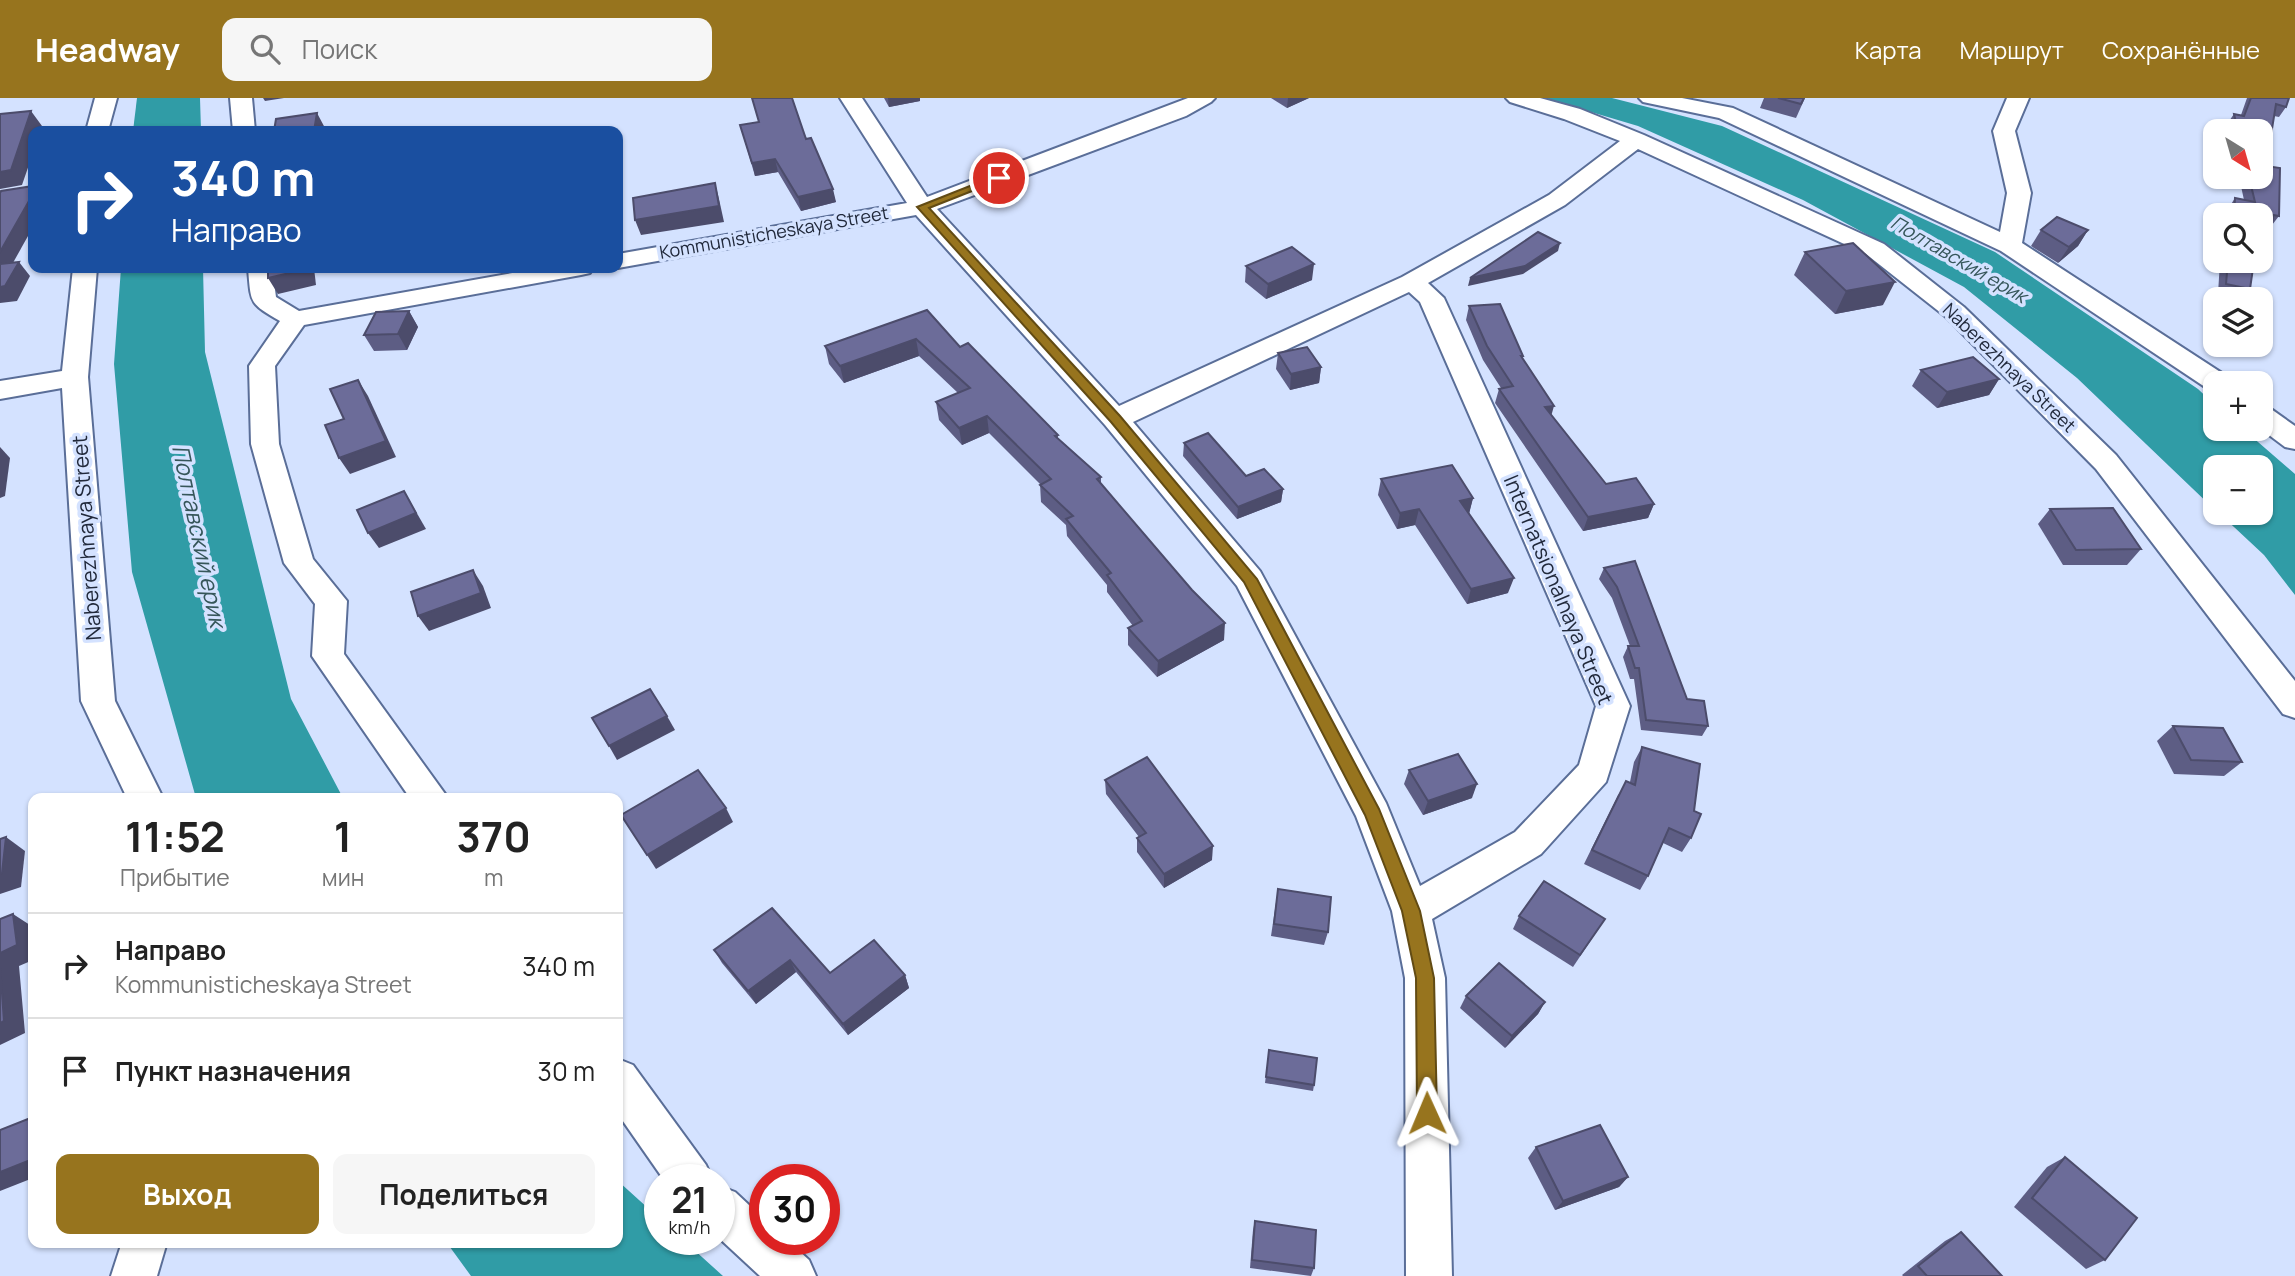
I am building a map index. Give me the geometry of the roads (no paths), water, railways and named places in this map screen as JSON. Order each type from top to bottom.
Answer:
[{"type":"street","points":[[98,126],[106,98]]},
{"type":"street","points":[[240,98],[243,126]]},
{"type":"street","points":[[851,98],[922,207],[1115,419],[1249,579],[1373,814],[1411,911],[1425,978],[1429,1276]]},
{"type":"street","name":"Kommunisticheskaya Street","points":[[623,260],[922,207],[1178,111],[1204,98]]},
{"type":"street","name":"Naberezhnaya Street","points":[[1517,98],[1572,114],[1636,140],[1875,250],[1955,312],[2106,462],[2295,705]]},
{"type":"street","points":[[1650,98],[1728,106],[2010,246],[2203,373]]},
{"type":"street","points":[[2010,246],[2019,193],[2004,131],[2018,98]]},
{"type":"street","points":[[1115,419],[1411,282],[1557,200],[1636,140]]},
{"type":"street","name":"Naberezhnaya Street","points":[[85,273],[75,377],[98,701],[143,793]]},
{"type":"street","points":[[261,273],[264,301],[295,319],[553,273]]},
{"type":"street","name":"Internatsionalnaya Street","points":[[1411,282],[1430,298],[1613,706],[1594,772],[1528,843],[1411,911]]},
{"type":"street","points":[[295,319],[262,366],[268,458],[299,563],[331,601],[328,656],[426,793]]},
{"type":"street","points":[[0,390],[75,377]]},
{"type":"street","points":[[2273,424],[2295,440]]},
{"type":"street","points":[[623,1086],[679,1164]]},
{"type":"street","points":[[735,1223],[793,1276]]},
{"type":"street","points":[[134,1276],[143,1248]]},
{"type":"water","points":[[137,98],[200,98],[201,126],[134,126]]},
{"type":"water","name":"Полтавский ерик","points":[[1544,98],[1612,98],[1722,126],[1995,252],[2198,389],[2203,394],[2203,441],[2257,441],[2295,474],[2295,595],[2264,555],[2232,525],[2273,525],[2273,455],[2203,455],[2203,499],[2077,378],[1964,287],[1803,200],[1638,126]]},
{"type":"water","name":"Полтавский ерик","points":[[121,273],[203,273],[205,352],[291,699],[340,793],[195,793],[132,572],[114,364]]},
{"type":"water","points":[[623,1186],[644,1205],[644,1255],[700,1255],[723,1276],[471,1276],[451,1248],[623,1248]]}]
